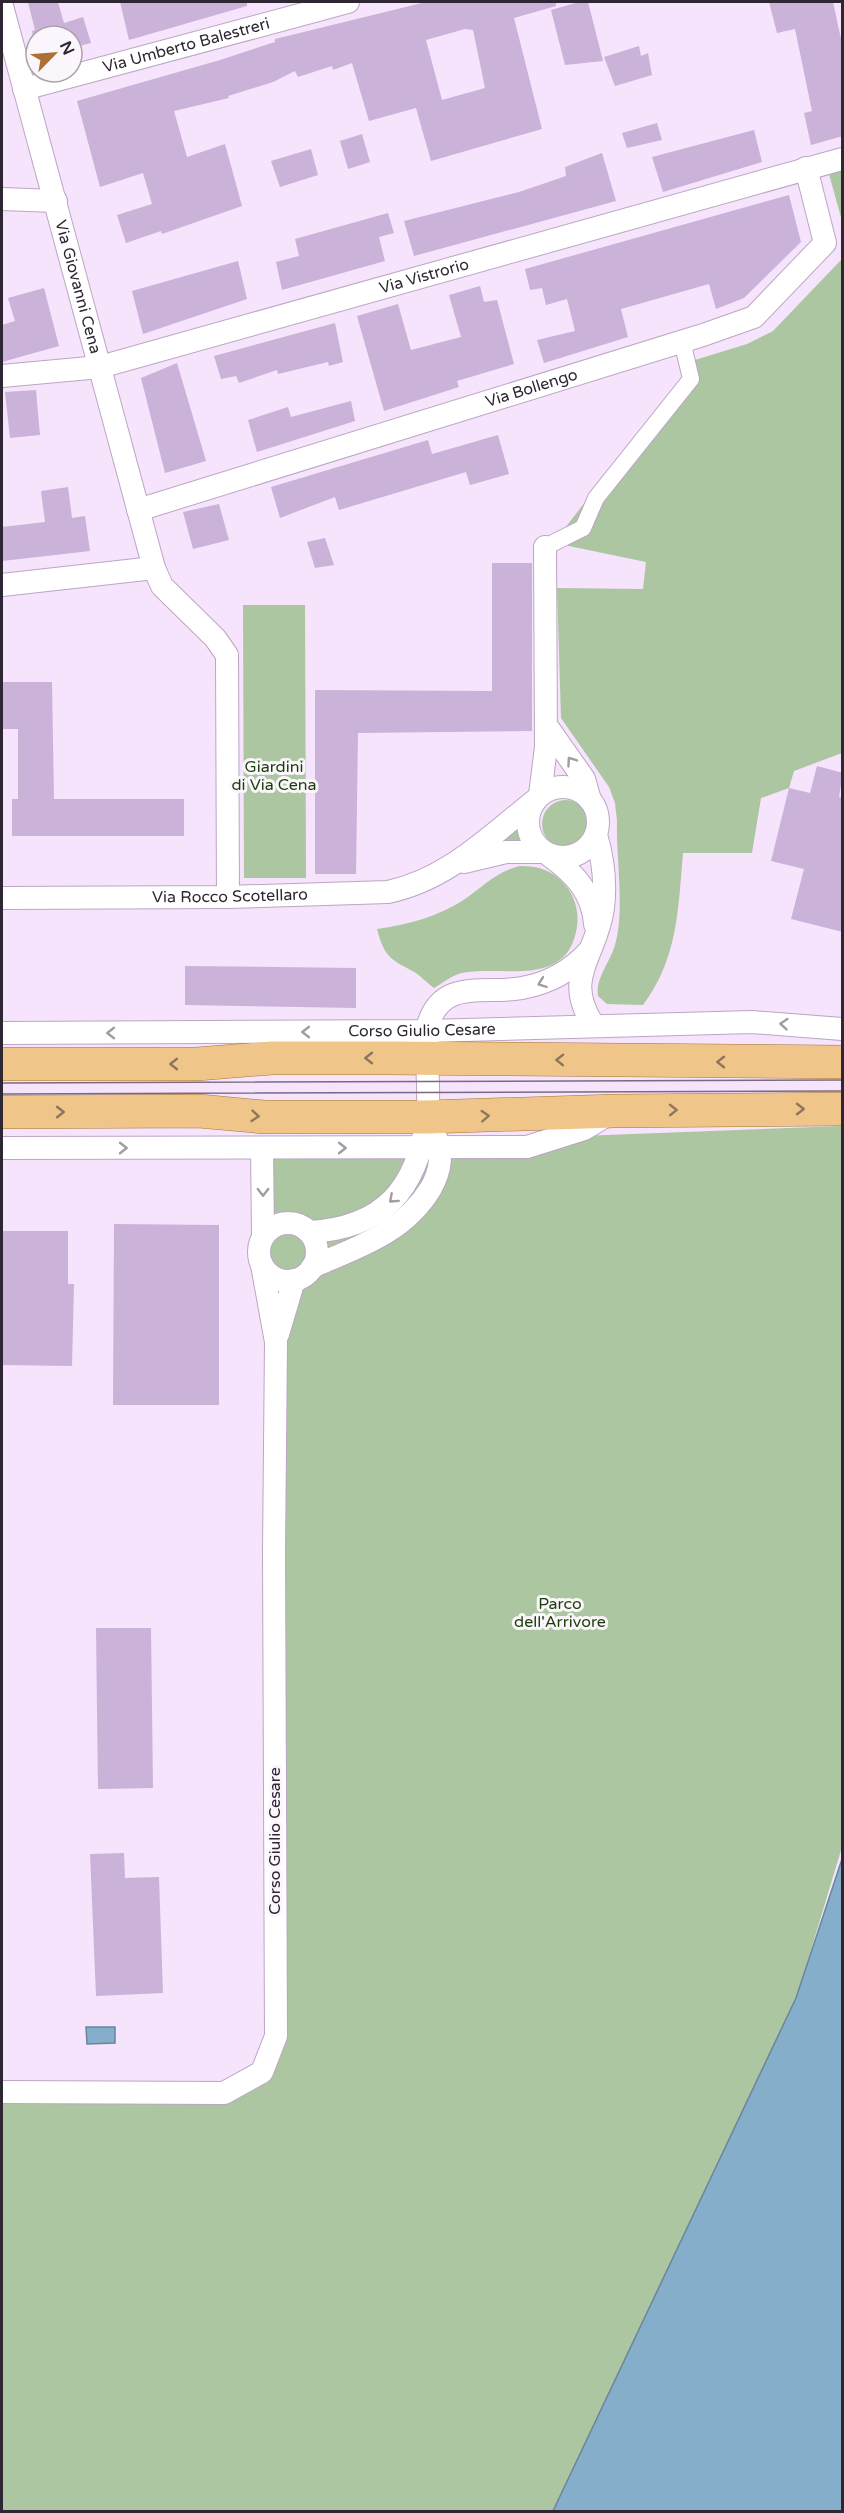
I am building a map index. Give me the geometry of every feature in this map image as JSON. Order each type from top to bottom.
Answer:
[{"type":"main road","name":"Corso Giulio Cesare","points":[[2,1064],[197,1064],[428,1045],[843,1062]]},
{"type":"main road","points":[[2,1112],[199,1111],[264,1117],[427,1117],[614,1111],[843,1109]]},
{"type":"street","name":"Via Umberto Balestreri","points":[[24,89],[282,10],[348,2]]},
{"type":"street","name":"Via Giovanni Cena","points":[[2,6],[154,567],[166,590],[215,638],[227,655],[228,897]]},
{"type":"street","name":"Via Vistrorio","points":[[2,376],[100,367],[843,159]]},
{"type":"street","name":"Via Bollengo","points":[[138,510],[754,317],[825,243],[806,168]]},
{"type":"street","points":[[2,199],[56,201]]},
{"type":"street","points":[[262,1148],[263,1236],[259,1250],[262,1265],[279,1280],[303,1274],[386,1235],[408,1219],[422,1203],[435,1180],[441,1160],[430,1148],[427,1117],[428,1045],[433,1014],[446,998],[470,990],[516,990],[542,983],[575,967],[592,941],[592,905],[583,886],[571,872],[546,854],[530,838],[528,829],[529,810],[536,799],[545,764],[544,547],[583,528],[596,498],[691,379],[682,341]]},
{"type":"street","points":[[2,585],[154,567]]},
{"type":"street","points":[[546,725],[584,779],[590,800],[598,816],[596,835],[604,875],[603,909],[582,973],[580,995],[583,1008],[594,1026]]},
{"type":"street","points":[[536,799],[547,790],[566,787],[575,789],[590,800]]},
{"type":"street","name":"Via Rocco Scotellaro","points":[[2,897],[228,897],[388,892],[420,883],[454,865],[536,799]]},
{"type":"street","points":[[546,854],[569,858],[578,855],[585,850],[596,835]]},
{"type":"street","name":"Via Rocco Scotellaro","points":[[454,865],[506,852],[546,854]]},
{"type":"street","name":"Corso Giulio Cesare","points":[[2,1033],[428,1045],[594,1026],[752,1022],[843,1029]]},
{"type":"street","points":[[2,1148],[527,1147],[584,1129],[614,1111]]},
{"type":"street","points":[[263,1236],[268,1230],[281,1223],[296,1224],[309,1232],[336,1230],[357,1222],[392,1202],[430,1148]]},
{"type":"street","points":[[303,1274],[317,1253],[309,1232]]},
{"type":"street","name":"Corso Giulio Cesare","points":[[2,2092],[224,2093],[262,2072],[276,2036],[274,1552],[276,1341],[262,1265]]},
{"type":"street","name":"Corso Giulio Cesare","points":[[276,1341],[303,1274]]},
{"type":"green space","points":[[842,171],[842,221],[829,174]]},
{"type":"green space","points":[[842,259],[842,753],[794,771],[789,788],[761,798],[752,853],[683,853],[674,933],[670,951],[655,987],[643,1005],[607,1004],[598,996],[598,989],[613,952],[618,931],[619,884],[615,803],[609,787],[561,718],[557,588],[643,589],[646,562],[564,545],[565,528],[695,360],[747,344],[773,331]]},
{"type":"green space","name":"Giardini di Via Cena","points":[[243,605],[305,605],[306,878],[244,878]]},
{"type":"green space","points":[[561,800],[571,800],[586,810],[590,824],[589,833],[580,844],[571,848],[561,848],[546,838],[542,829],[542,819],[552,804]]},
{"type":"green space","points":[[519,825],[525,843],[494,847]]},
{"type":"green space","points":[[520,866],[550,872],[569,890],[574,901],[578,919],[576,932],[569,950],[559,961],[529,971],[462,973],[434,988],[386,952],[377,929],[434,915],[465,899],[498,875]]},
{"type":"green space","name":"Parco dell'Arrivore","points":[[842,1126],[842,1847],[792,2013],[554,2511],[2,2511],[2,2092],[224,2093],[262,2072],[276,2036],[277,1380],[262,1148]]},
{"type":"water","points":[[842,1859],[842,2511],[553,2511],[796,1998]]},
{"type":"water","points":[[86,2027],[115,2027],[115,2043],[87,2044]]},
{"type":"building","points":[[28,2],[58,2],[64,23],[83,17],[91,43],[84,45],[84,24],[34,24]]},
{"type":"building","points":[[120,2],[247,2],[247,6],[129,40]]},
{"type":"building","points":[[426,2],[556,2],[556,6],[514,18],[542,129],[431,161],[416,108],[369,121],[352,63],[333,70],[332,66],[298,77],[295,71],[273,82],[228,96],[229,98],[174,111],[187,157],[225,144],[242,206],[162,234],[161,231],[126,243],[117,215],[152,204],[143,173],[100,187],[77,101],[220,60],[275,42],[275,39]],"holes":[[[465,29],[473,30],[485,88],[442,100],[426,40]]]},
{"type":"building","points":[[579,2],[588,2],[603,61],[565,65],[551,10]]},
{"type":"building","points":[[769,2],[833,2],[843,48],[843,136],[811,145],[804,113],[812,111],[795,29],[777,33]]},
{"type":"building","points":[[639,46],[641,56],[648,53],[652,75],[615,86],[604,57]]},
{"type":"building","points":[[657,123],[662,140],[627,148],[622,133]]},
{"type":"building","points":[[754,130],[762,162],[663,192],[652,157]]},
{"type":"building","points":[[362,134],[370,162],[348,169],[340,141]]},
{"type":"building","points":[[311,149],[318,175],[280,187],[271,161]]},
{"type":"building","points":[[602,153],[616,201],[414,256],[404,221],[519,192],[566,176],[565,167]]},
{"type":"building","points":[[789,195],[801,242],[744,298],[716,309],[709,284],[621,309],[628,337],[544,363],[537,340],[575,331],[567,299],[546,305],[542,288],[530,290],[525,269]]},
{"type":"building","points":[[388,213],[394,233],[379,237],[385,261],[282,290],[276,262],[299,256],[295,239]]},
{"type":"building","points":[[238,261],[247,299],[143,334],[132,291]]},
{"type":"building","points":[[480,286],[484,302],[497,300],[514,364],[457,381],[459,387],[384,411],[357,316],[398,304],[411,350],[461,337],[449,295]]},
{"type":"building","points":[[44,288],[59,346],[2,362],[2,325],[15,321],[8,298]]},
{"type":"building","points":[[335,323],[343,362],[329,366],[328,362],[278,374],[277,370],[239,383],[236,376],[221,379],[214,356]]},
{"type":"building","points":[[177,363],[206,461],[165,473],[141,378]]},
{"type":"building","points":[[36,390],[40,435],[10,438],[5,392]]},
{"type":"building","points":[[351,401],[355,421],[257,452],[248,420],[288,407],[291,417]]},
{"type":"building","points":[[498,435],[509,474],[470,485],[466,472],[339,510],[335,497],[280,518],[271,487],[428,440],[432,454]]},
{"type":"building","points":[[68,487],[72,518],[85,516],[90,551],[2,561],[2,527],[45,522],[41,491]]},
{"type":"building","points":[[219,504],[229,540],[193,549],[183,512]]},
{"type":"building","points":[[325,538],[334,565],[315,568],[307,542]]},
{"type":"building","points":[[492,563],[532,563],[532,731],[358,733],[356,874],[315,874],[315,690],[492,691]]},
{"type":"building","points":[[2,682],[52,682],[54,799],[184,799],[184,836],[12,836],[12,799],[18,799],[18,729],[2,729]]},
{"type":"building","points":[[817,766],[843,773],[839,797],[843,798],[843,932],[791,919],[804,869],[771,861],[789,788],[810,793]]},
{"type":"building","points":[[185,966],[356,968],[356,1008],[185,1005]]},
{"type":"building","points":[[114,1224],[219,1225],[219,1405],[113,1405]]},
{"type":"building","points":[[2,1231],[68,1231],[68,1284],[74,1284],[72,1366],[2,1365]]},
{"type":"building","points":[[96,1628],[151,1628],[153,1788],[98,1789]]},
{"type":"building","points":[[124,1853],[125,1878],[159,1877],[163,1993],[96,1996],[90,1854]]},
{"type":"tram line","points":[[2,1083],[842,1080]]},
{"type":"tram line","points":[[2,1094],[842,1091]]}]
